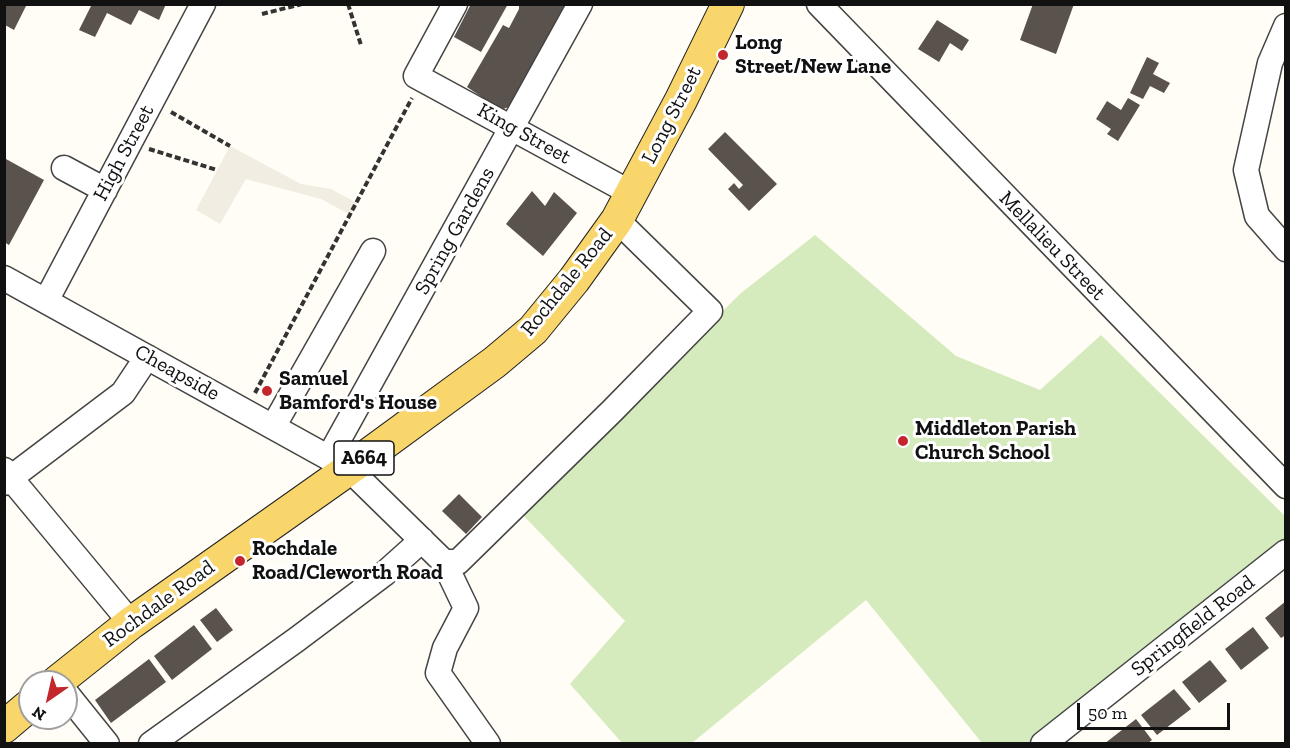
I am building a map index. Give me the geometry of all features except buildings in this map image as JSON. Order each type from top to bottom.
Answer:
[{"type":"main road","name":"Long Street","points":[[631,193],[681,100],[728,4]]},
{"type":"main road","name":"Rochdale Road","points":[[72,670],[339,463],[495,362],[533,330],[574,280],[617,220],[631,193]]},
{"type":"main road","points":[[4,727],[18,715]]},
{"type":"street","name":"High Street","points":[[46,301],[203,4]]},
{"type":"street","points":[[419,77],[454,4]]},
{"type":"street","name":"Spring Gardens","points":[[339,463],[512,128],[580,4]]},
{"type":"street","name":"Mellalieu Street","points":[[819,4],[1286,486]]},
{"type":"street","points":[[1286,26],[1278,65],[1246,170],[1257,216],[1286,249]]},
{"type":"street","name":"King Street","points":[[419,77],[631,193]]},
{"type":"street","points":[[64,168],[105,190]]},
{"type":"street","points":[[488,744],[438,673],[445,648],[465,608],[444,562],[458,562],[710,311],[617,220]]},
{"type":"street","points":[[273,427],[374,251]]},
{"type":"street","name":"Cheapside","points":[[4,278],[339,463],[444,562]]},
{"type":"street","points":[[131,623],[7,477],[123,393],[147,357]]},
{"type":"street","points":[[151,744],[384,574],[422,540]]},
{"type":"street","name":"Springfield Road","points":[[1043,744],[1286,552]]},
{"type":"street","points":[[78,708],[107,744]]},
{"type":"path","points":[[262,14],[302,4]]},
{"type":"path","points":[[348,4],[361,45]]},
{"type":"path","points":[[244,411],[351,215],[419,77]]},
{"type":"path","points":[[153,98],[173,114],[230,146]]},
{"type":"path","points":[[130,143],[217,170]]},
{"type":"green space","name":"Middleton Parish Church School","points":[[815,235],[956,356],[1040,390],[1101,335],[1285,516],[1286,538],[1029,743],[982,743],[866,600],[692,743],[623,744],[570,684],[625,621],[520,512],[741,293]]},
{"type":"shaded area","points":[[230,146],[301,184],[331,189],[357,203],[351,215],[321,199],[246,179],[220,224],[196,210]]},
{"type":"place","name":"Long Street/New Lane","points":[[723,55]]},
{"type":"place","name":"Samuel Bamford's House","points":[[267,391]]},
{"type":"place","name":"Middleton Parish Church School","points":[[903,441]]},
{"type":"place","name":"Rochdale Road/Cleworth Road","points":[[240,561]]}]
